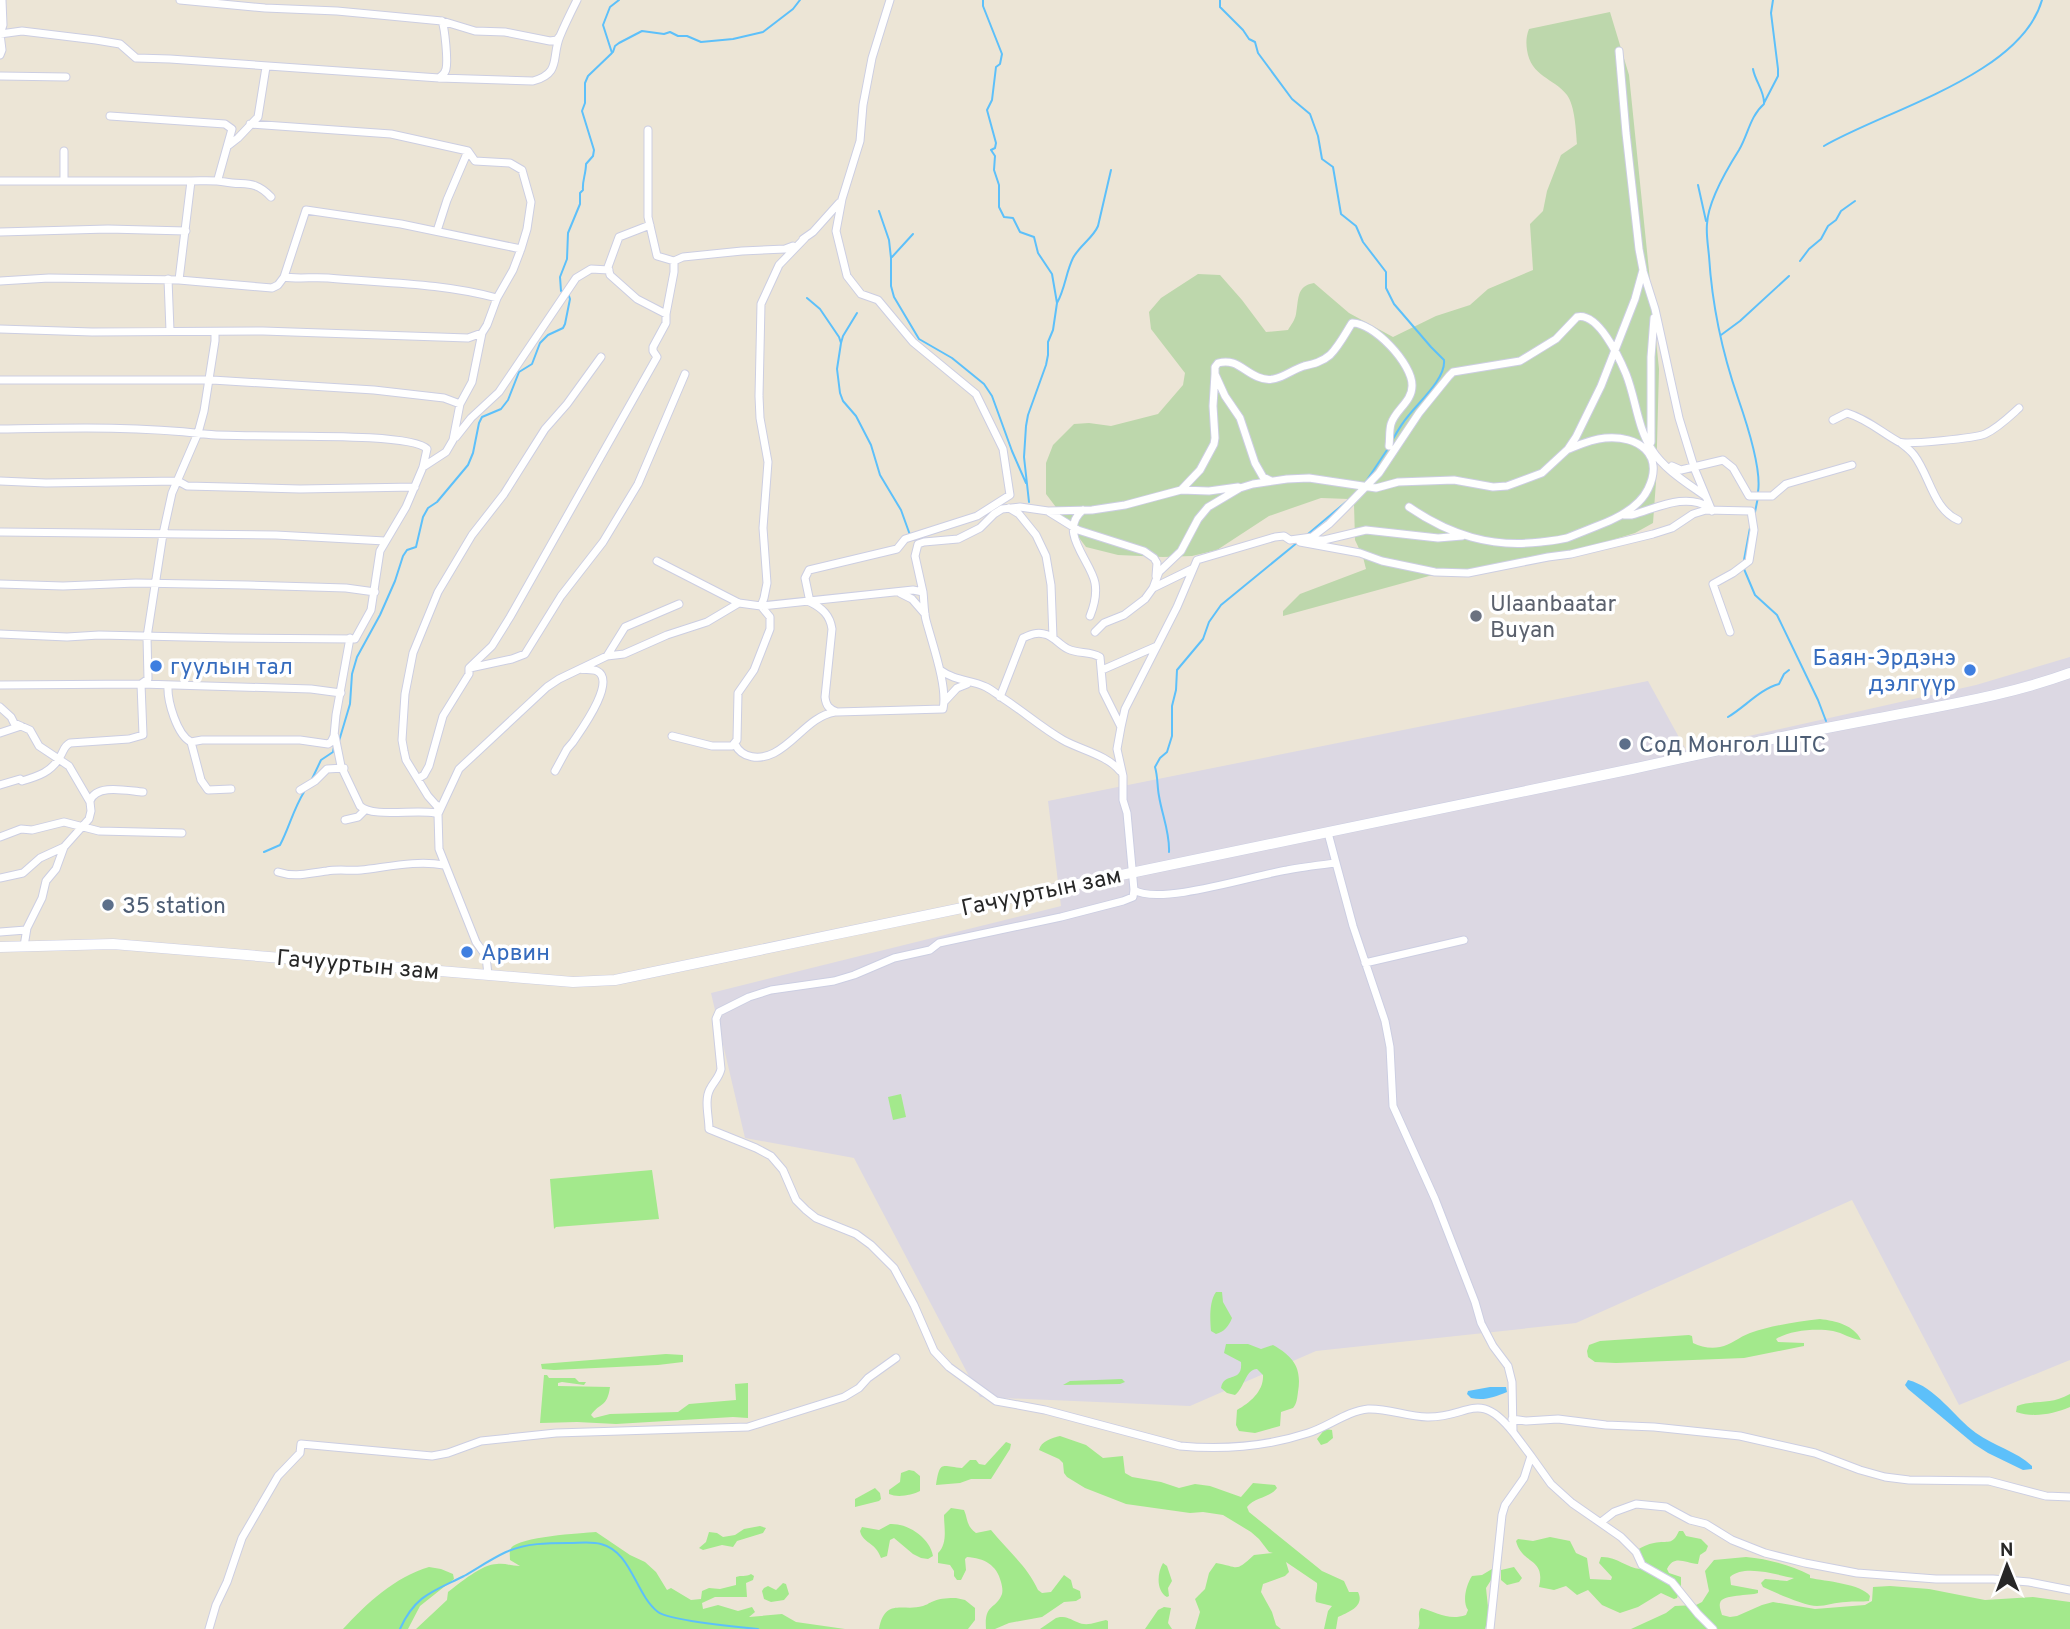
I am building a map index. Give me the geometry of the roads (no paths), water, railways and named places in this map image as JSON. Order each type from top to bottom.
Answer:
[{"type":"main road","name":"Гачууртын зам","points":[[0,947],[113,944],[573,982],[615,980],[1762,741],[1976,699],[2046,682],[2070,673]]},
{"type":"street","points":[[0,55],[2,0]]},
{"type":"street","points":[[180,0],[442,21],[475,31],[505,32],[550,41],[557,40],[560,36]]},
{"type":"street","points":[[0,34],[22,31],[120,44],[136,58],[142,59],[439,78],[533,80],[542,78],[555,64],[560,36],[577,0]]},
{"type":"street","points":[[810,602],[805,578],[809,570],[897,549],[905,539],[977,516],[1010,495],[1003,449],[975,394],[913,342],[878,300],[861,294],[847,276],[836,231],[842,199],[860,141],[863,105],[872,58],[890,0]]},
{"type":"street","points":[[439,78],[447,68],[445,29],[442,21]]},
{"type":"street","points":[[1619,51],[1643,270],[1655,309],[1672,392],[1694,467],[1712,511]]},
{"type":"street","points":[[228,145],[258,117],[266,67]]},
{"type":"street","points":[[0,76],[66,77]]},
{"type":"street","points":[[110,116],[225,124],[232,129],[218,179]]},
{"type":"street","points":[[250,124],[391,134],[468,151],[475,161],[510,163],[522,170],[531,202],[527,229],[513,270],[482,333],[472,382],[460,404],[453,440]]},
{"type":"street","points":[[648,131],[648,217],[657,256],[674,261],[683,257],[785,249],[805,238]]},
{"type":"street","points":[[64,151],[64,180]]},
{"type":"street","points":[[437,231],[468,151]]},
{"type":"street","points":[[0,181],[218,179],[255,185],[271,197]]},
{"type":"street","points":[[179,280],[191,181]]},
{"type":"street","points":[[761,606],[767,583],[763,528],[768,462],[759,396],[761,304],[779,265],[790,251],[827,218],[842,199]]},
{"type":"street","points":[[0,281],[49,278],[168,279],[272,288],[284,277],[306,210],[401,224],[521,249]]},
{"type":"street","points":[[650,225],[619,237],[609,270],[610,275],[637,299],[666,314]]},
{"type":"street","points":[[0,232],[120,229],[186,231]]},
{"type":"street","points":[[419,778],[429,766],[443,716],[469,674],[469,668],[492,646],[510,617],[657,357],[653,347],[666,323],[674,261]]},
{"type":"street","points":[[423,467],[446,452],[471,418],[499,392],[576,278],[591,269],[609,270]]},
{"type":"street","points":[[926,621],[915,556],[918,544],[924,541],[958,539],[981,528],[994,514],[1009,508],[1084,510],[1125,505],[1181,490],[1221,490],[1287,478],[1310,478],[1363,488],[1376,488],[1398,482],[1454,480],[1507,486],[1542,473],[1569,449],[1576,437],[1601,386],[1635,299],[1643,270]]},
{"type":"street","points":[[284,277],[328,278],[435,288],[497,298]]},
{"type":"street","points":[[168,279],[170,331]]},
{"type":"street","points":[[1652,450],[1651,357],[1655,309]]},
{"type":"street","points":[[1293,541],[1312,537],[1379,472],[1419,413],[1453,372],[1520,361],[1556,339],[1573,320],[1581,316],[1591,319],[1614,349],[1627,376],[1639,419],[1652,450],[1705,496]]},
{"type":"street","points":[[1271,481],[1263,477],[1255,463],[1240,418],[1225,397],[1216,374],[1215,367],[1218,363],[1236,363],[1259,378],[1271,380],[1323,360],[1330,355],[1352,323],[1360,324],[1392,346],[1410,374],[1412,390],[1391,425],[1389,446]]},
{"type":"street","points":[[0,329],[263,331],[468,338],[482,333]]},
{"type":"street","points":[[141,684],[148,679],[147,637],[163,534],[172,493],[198,433],[204,411],[215,332]]},
{"type":"street","points":[[440,807],[428,796],[406,760],[402,740],[407,677],[421,630],[438,592],[472,535],[504,494],[545,429],[601,357]]},
{"type":"street","points":[[469,668],[512,660],[525,654],[561,596],[603,542],[638,484],[685,374]]},
{"type":"street","points":[[1181,490],[1200,470],[1215,438],[1213,405],[1216,374]]},
{"type":"street","points":[[0,380],[208,381],[374,390],[444,398],[460,404]]},
{"type":"street","points":[[1901,443],[1915,444],[1982,435],[2019,408]]},
{"type":"street","points":[[1833,420],[1847,413],[1861,417],[1901,443],[1914,455],[1943,508],[1958,520]]},
{"type":"street","points":[[0,429],[100,428],[329,436],[404,441],[423,445],[427,449],[415,487],[380,551],[371,610],[355,639],[0,634]]},
{"type":"street","points":[[1409,507],[1464,536],[1523,545],[1566,538],[1624,515],[1648,489],[1654,468],[1652,457],[1642,445],[1614,438],[1590,441],[1569,449]]},
{"type":"street","points":[[1661,460],[1681,470],[1723,460],[1733,468],[1749,496],[1772,496],[1786,484],[1852,465]]},
{"type":"street","points":[[0,481],[178,481],[187,486],[300,489],[415,487]]},
{"type":"street","points":[[1156,578],[1164,566],[1181,551],[1198,519],[1208,507],[1240,488],[1253,484]]},
{"type":"street","points":[[1624,515],[1682,500],[1708,506],[1712,511]]},
{"type":"street","points":[[1009,508],[1019,514],[1036,535],[1045,556],[1051,585],[1053,638]]},
{"type":"street","points":[[1084,510],[1078,514],[1075,528],[1077,547],[1095,582],[1096,595],[1090,616]]},
{"type":"street","points":[[1048,511],[1075,528],[1144,551],[1154,558],[1157,564],[1153,587],[1145,599],[1124,615],[1104,622],[1094,632]]},
{"type":"street","points":[[1713,1629],[1672,1582],[1642,1565],[1636,1552],[1621,1536],[1572,1503],[1550,1484],[1498,1413],[1483,1408],[1468,1408],[1426,1417],[1367,1409],[1289,1438],[1252,1445],[1201,1448],[1180,1446],[1055,1412],[996,1401],[949,1367],[934,1351],[894,1268],[871,1245],[856,1234],[806,1210],[796,1200],[783,1170],[771,1156],[709,1129],[708,1100],[709,1090],[720,1076],[721,1069],[716,1019],[719,1012],[749,997],[771,990],[834,981],[894,958],[930,950],[939,943],[1062,917],[1133,897],[1123,776],[1117,749],[1121,727],[1125,709],[1177,607],[1197,560],[1246,547],[1260,540],[1284,536],[1293,541],[1360,552],[1382,561],[1435,572],[1468,573],[1593,549],[1672,528],[1699,512],[1751,511],[1754,530],[1749,561],[1713,583],[1730,632]]},
{"type":"street","points":[[1293,541],[1324,540],[1366,530],[1438,538],[1464,536]]},
{"type":"street","points":[[0,532],[276,535],[385,541]]},
{"type":"street","points":[[657,561],[739,603],[761,606],[914,590],[923,592]]},
{"type":"street","points":[[1153,587],[1193,569]]},
{"type":"street","points":[[0,584],[63,586],[100,583],[346,588],[375,592]]},
{"type":"street","points":[[761,606],[768,612],[771,629],[754,670],[738,693],[735,744],[739,752],[746,756],[772,754],[821,717],[836,712],[943,709],[940,670],[924,613],[912,599],[892,592]]},
{"type":"street","points":[[810,602],[820,607],[830,620],[832,629],[825,703],[829,709],[836,712]]},
{"type":"street","points":[[350,638],[334,736],[337,751],[360,806],[377,813],[435,813],[459,769],[547,687],[607,656],[624,654],[667,635],[707,622],[739,603]]},
{"type":"street","points":[[607,656],[625,627],[679,604]]},
{"type":"street","points":[[1000,697],[1023,639],[1037,633],[1048,634],[1068,649],[1094,653],[1100,657],[1103,691],[1121,727]]},
{"type":"street","points":[[1102,670],[1157,646]]},
{"type":"street","points":[[555,771],[603,690],[602,677],[597,671],[579,669]]},
{"type":"street","points":[[940,670],[950,677],[989,688],[1064,740],[1113,764],[1123,776]]},
{"type":"street","points":[[944,703],[957,688],[970,682]]},
{"type":"street","points":[[0,785],[46,773],[59,759],[66,744],[129,739],[143,735],[141,684]]},
{"type":"street","points":[[0,685],[141,684],[312,689],[341,693]]},
{"type":"street","points":[[168,685],[167,692],[178,728],[184,738],[191,742],[300,740],[328,744],[334,736]]},
{"type":"street","points":[[0,708],[14,723],[30,730],[39,746],[69,766],[89,801],[90,815],[64,847],[55,869],[46,881],[42,898],[26,930],[24,946]]},
{"type":"street","points":[[0,733],[21,726]]},
{"type":"street","points":[[672,736],[712,746],[735,744]]},
{"type":"street","points":[[191,742],[198,774],[204,786],[208,790],[231,789]]},
{"type":"street","points":[[300,790],[315,782],[327,769],[344,768]]},
{"type":"street","points":[[89,801],[97,791],[143,792]]},
{"type":"street","points":[[440,807],[437,836],[439,849],[476,942],[486,956],[488,975]]},
{"type":"street","points":[[345,820],[358,817],[365,810]]},
{"type":"street","points":[[0,837],[21,829],[32,830],[64,822],[99,831],[182,833]]},
{"type":"street","points":[[1328,833],[1365,963],[1385,1021],[1390,1047],[1393,1106],[1435,1199],[1481,1323],[1508,1366],[1512,1382],[1513,1432]]},
{"type":"street","points":[[0,878],[23,873],[40,858],[64,847]]},
{"type":"street","points":[[278,872],[287,876],[305,876],[326,871],[420,863],[444,865]]},
{"type":"street","points":[[1134,890],[1146,895],[1171,894],[1287,870],[1336,863]]},
{"type":"street","points":[[0,932],[26,930]]},
{"type":"street","points":[[1365,963],[1464,940]]},
{"type":"street","points":[[209,1629],[243,1538],[278,1476],[300,1453],[301,1444],[432,1456],[481,1441],[556,1433],[748,1427],[844,1398],[896,1358]]},
{"type":"street","points":[[1512,1419],[1558,1419],[1740,1436],[1815,1453],[1885,1477],[1989,1481],[2046,1496],[2070,1497]]},
{"type":"street","points":[[1490,1629],[1502,1515],[1505,1505],[1524,1478],[1531,1456]]},
{"type":"street","points":[[1601,1522],[1614,1512],[1636,1504],[1666,1507],[1690,1520],[1706,1524],[1732,1540],[1765,1553],[1805,1563],[1857,1573],[1936,1579],[1993,1579],[2029,1582],[2070,1590]]},
{"type":"water","points":[[1908,1380],[1927,1389],[1976,1433],[2019,1456],[2032,1466],[2032,1469],[2023,1470],[1974,1444],[1908,1389],[1905,1385]]},
{"type":"water","points":[[1506,1387],[1507,1392],[1481,1399],[1471,1398],[1467,1394],[1468,1391]]},
{"type":"waterway","points":[[563,292],[560,277],[567,259],[568,233],[580,204],[586,164],[593,156],[594,150],[582,111],[585,103],[585,83],[588,76],[612,53],[603,25],[610,7],[619,0]]},
{"type":"waterway","points":[[613,52],[619,43],[642,31],[664,34],[670,32],[701,42],[733,39],[763,32],[793,9],[800,0]]},
{"type":"waterway","points":[[983,0],[1002,54],[1000,64],[996,67],[992,100],[987,110],[996,143],[991,150],[995,156],[999,207],[1004,217],[1013,218],[1020,232],[1034,237],[1038,253],[1052,274],[1057,303],[1046,365],[1026,426],[1024,457],[1029,502]]},
{"type":"waterway","points":[[1220,0],[1220,7],[1249,39],[1255,42],[1258,53],[1292,99],[1310,114],[1322,159],[1333,167],[1341,214],[1356,226],[1363,242],[1386,272],[1386,288],[1394,304],[1444,360],[1444,367],[1437,382],[1405,420],[1393,439]]},
{"type":"waterway","points":[[1764,103],[1778,76],[1771,13],[1773,0]]},
{"type":"waterway","points":[[1824,146],[1948,88],[1980,70],[2008,49],[2029,26],[2042,0]]},
{"type":"waterway","points":[[1753,69],[1764,104],[1755,114],[1719,186],[1708,215],[1707,232],[1719,328],[1758,470],[1758,492]]},
{"type":"waterway","points":[[1057,303],[1073,258],[1098,226],[1111,170]]},
{"type":"waterway","points":[[1698,185],[1706,221]]},
{"type":"waterway","points":[[1800,261],[1821,239],[1841,211],[1855,201]]},
{"type":"waterway","points":[[879,211],[889,240],[894,297],[919,339],[952,358],[984,384],[992,396],[1026,483]]},
{"type":"waterway","points":[[892,257],[913,234]]},
{"type":"waterway","points":[[1721,335],[1789,276]]},
{"type":"waterway","points":[[339,741],[350,704],[352,674],[357,657],[380,615],[403,556],[407,550],[416,547],[423,517],[428,508],[437,502],[468,465],[482,417],[501,409],[508,400],[519,372],[532,364],[540,343],[548,335],[563,328],[570,299],[568,293]]},
{"type":"waterway","points":[[807,298],[820,309],[839,337],[841,343],[837,369],[840,393],[871,445],[880,475],[901,510],[910,535]]},
{"type":"waterway","points":[[841,343],[857,313]]},
{"type":"waterway","points":[[1365,483],[1387,450]]},
{"type":"waterway","points":[[1755,512],[1758,497]]},
{"type":"waterway","points":[[1308,534],[1346,502]]},
{"type":"waterway","points":[[1744,560],[1750,528]]},
{"type":"waterway","points":[[1169,852],[1155,767],[1167,752],[1172,736],[1172,706],[1177,670],[1203,639],[1209,622],[1221,605],[1298,542]]},
{"type":"waterway","points":[[1744,569],[1755,595],[1777,615],[1826,721]]},
{"type":"waterway","points":[[1728,717],[1759,694],[1779,684],[1789,670]]},
{"type":"waterway","points":[[312,779],[321,760],[333,752],[334,747]]},
{"type":"waterway","points":[[264,852],[280,845],[304,792]]},
{"type":"waterway","points":[[400,1629],[412,1608],[426,1595],[506,1552],[537,1544],[589,1542],[611,1548],[620,1555],[644,1595],[658,1612],[690,1621],[758,1629]]},
{"type":"place","name":"Ulaanbaatar Buyan","points":[[1476,616]]},
{"type":"place","name":"гуулын тал","points":[[156,666]]},
{"type":"place","name":"Баян-Эрдэнэ дэлгүүр","points":[[1970,670]]},
{"type":"place","name":"Сод Монгол ШТС","points":[[1625,744]]},
{"type":"place","name":"35 station","points":[[108,905]]},
{"type":"place","name":"Арвин","points":[[467,952]]}]
